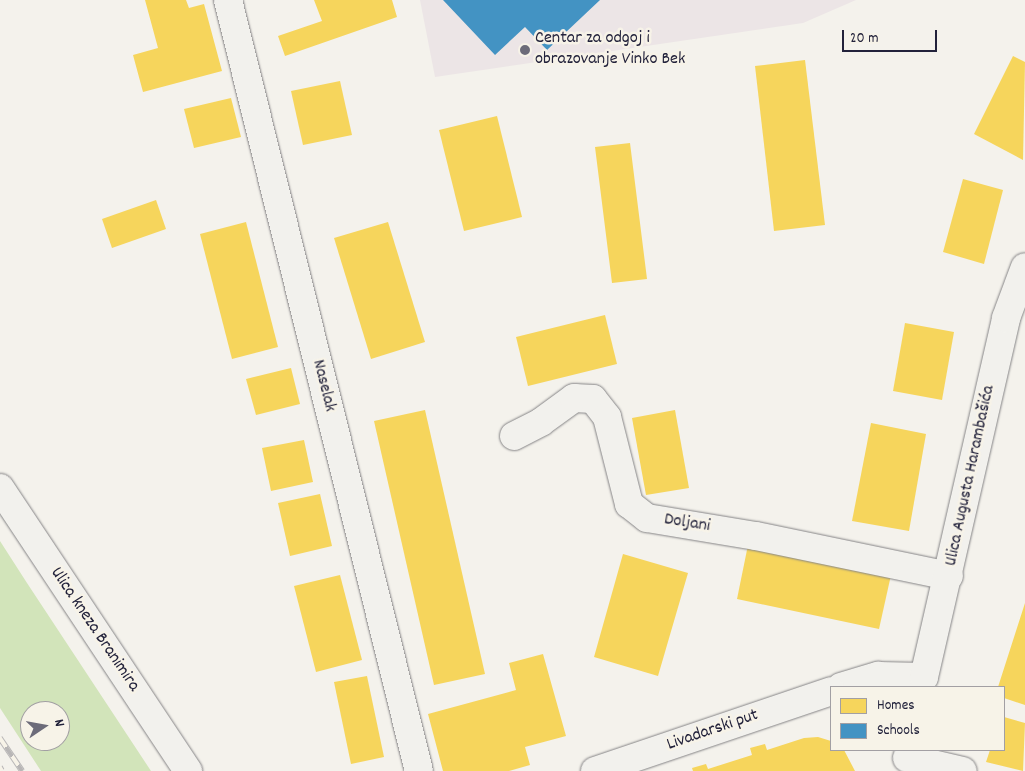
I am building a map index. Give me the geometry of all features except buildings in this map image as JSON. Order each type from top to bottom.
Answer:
[{"type":"street","name":"Naselak","points":[[228,0],[418,771]]},
{"type":"street","name":"Ulica Augusta Harambašića","points":[[923,682],[949,576],[1006,318],[1023,281]]},
{"type":"street","name":"Doljani","points":[[514,436],[540,422],[574,398],[593,399],[607,417],[629,504],[647,518],[756,536],[949,576]]},
{"type":"street","name":"Ulica kneza Branimira","points":[[0,488],[188,771]]},
{"type":"street","points":[[844,686],[878,676],[923,682]]},
{"type":"street","name":"Livadarski put","points":[[595,771],[830,691]]},
{"type":"street","points":[[907,760],[963,771]]},
{"type":"shaded area","name":"Centar za odgoj i obrazovanje Vinko Bek","points":[[420,0],[856,0],[803,23],[435,77]]},
{"type":"green space","points":[[0,541],[151,771],[41,771],[28,751],[70,751],[70,701],[20,701],[20,739],[0,708]]},
{"type":"railway","points":[[0,738],[22,771]]},
{"type":"railway","points":[[0,767],[2,771]]},
{"type":"place","name":"Centar za odgoj i obrazovanje Vinko Bek","points":[[525,50]]}]
